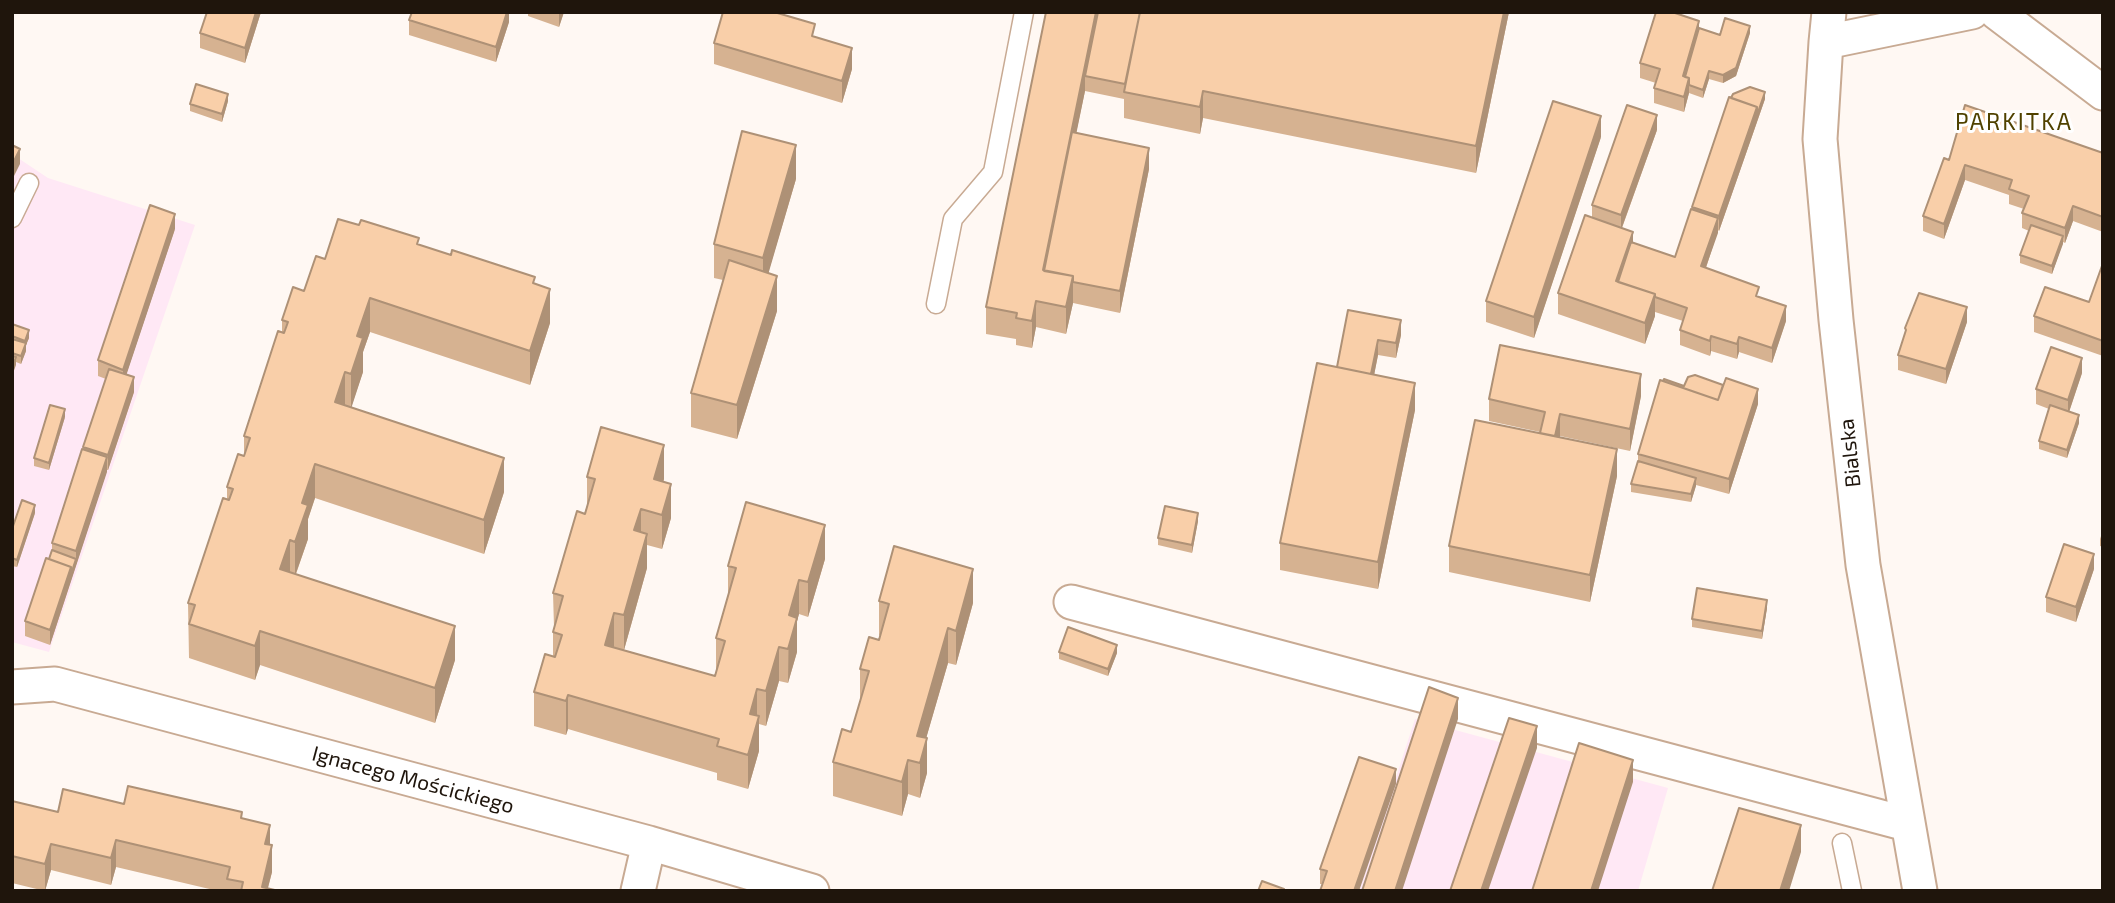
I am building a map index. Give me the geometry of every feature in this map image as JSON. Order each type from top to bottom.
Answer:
[{"type":"street","points":[[1827,27],[1972,12]]},
{"type":"street","points":[[1996,12],[2103,93]]},
{"type":"street","name":"Bialska","points":[[1827,27],[1820,139],[1837,333],[1863,565],[1906,824],[1920,891]]},
{"type":"street","points":[[1071,603],[1906,824]]},
{"type":"street","name":"Ignacego Mościckiego","points":[[12,687],[55,684],[649,843],[812,891]]},
{"type":"street","points":[[638,891],[649,843]]},
{"type":"lane","points":[[936,304],[953,219],[993,172],[1024,12]]},
{"type":"lane","points":[[12,218],[29,183]]},
{"type":"lane","points":[[1842,843],[1852,891]]},
{"type":"shaded area","points":[[12,154],[48,178],[195,225],[49,652],[12,642]]},
{"type":"shaded area","points":[[1415,719],[1668,788],[1638,891],[1359,891]]},
{"type":"building","points":[[207,12],[256,12],[245,48],[200,33]]},
{"type":"building","points":[[412,12],[507,12],[496,47],[409,20]]},
{"type":"building","points":[[723,12],[774,12],[815,24],[812,36],[852,48],[842,81],[714,43]]},
{"type":"building","points":[[1046,12],[1096,12],[1043,270],[1073,276],[1066,307],[1036,301],[1032,321],[1016,318],[1017,313],[986,307]]},
{"type":"building","points":[[1098,12],[1140,12],[1125,84],[1085,76]]},
{"type":"building","points":[[1140,12],[1504,12],[1476,146],[1203,91],[1200,107],[1124,92]]},
{"type":"building","points":[[1656,12],[1672,12],[1699,21],[1683,76],[1689,78],[1684,97],[1654,88],[1660,69],[1640,63]]},
{"type":"building","points":[[1725,18],[1750,26],[1736,68],[1723,75],[1709,71],[1703,90],[1689,85],[1689,78],[1685,77],[1699,28],[1720,35]]},
{"type":"building","points":[[196,84],[228,94],[222,114],[190,104]]},
{"type":"building","points":[[1750,87],[1765,92],[1757,115],[1757,107],[1731,98],[1733,94]]},
{"type":"building","points":[[1729,97],[1757,107],[1719,216],[1692,207]]},
{"type":"building","points":[[1553,101],[1601,116],[1534,317],[1486,301]]},
{"type":"building","points":[[1627,105],[1657,115],[1621,215],[1592,205]]},
{"type":"building","points":[[1965,105],[2103,153],[2103,217],[2073,206],[2065,228],[2022,213],[2029,196],[2009,189],[2012,180],[1965,165],[1944,224],[1923,216],[1944,158],[1949,160]]},
{"type":"building","points":[[742,131],[796,145],[763,258],[714,244]]},
{"type":"building","points":[[1072,132],[1149,148],[1120,291],[1073,282],[1073,276],[1044,271]]},
{"type":"building","points":[[12,145],[20,149],[12,165]]},
{"type":"building","points":[[150,205],[175,214],[123,370],[98,360]]},
{"type":"building","points":[[1691,209],[1718,218],[1701,266],[1759,287],[1756,296],[1786,306],[1772,348],[1739,337],[1737,344],[1711,336],[1710,341],[1680,330],[1687,308],[1618,282],[1631,242],[1675,257]]},
{"type":"building","points":[[1585,215],[1633,232],[1616,281],[1655,294],[1645,323],[1558,293]]},
{"type":"building","points":[[338,219],[359,225],[361,220],[419,238],[417,244],[451,255],[452,250],[535,277],[533,283],[550,289],[530,351],[370,298],[357,336],[363,338],[351,374],[345,372],[335,402],[504,458],[484,520],[315,464],[302,503],[308,505],[295,542],[290,540],[280,569],[455,626],[435,688],[260,631],[255,646],[189,624],[195,605],[188,603],[223,498],[229,500],[233,489],[227,487],[238,454],[244,456],[250,438],[244,436],[278,331],[284,333],[288,322],[282,320],[293,287],[304,291],[316,256],[325,259]]},
{"type":"building","points":[[2031,225],[2063,236],[2052,266],[2020,255]]},
{"type":"building","points":[[729,260],[777,276],[737,405],[691,393]]},
{"type":"building","points":[[2103,263],[2103,341],[2034,316],[2045,287],[2089,302]]},
{"type":"building","points":[[1919,293],[1967,307],[1946,369],[1898,355]]},
{"type":"building","points":[[1348,310],[1401,320],[1396,343],[1378,340],[1371,374],[1337,367]]},
{"type":"building","points":[[12,324],[29,330],[25,341],[12,336]]},
{"type":"building","points":[[12,339],[26,343],[21,356],[12,353]]},
{"type":"building","points":[[1500,345],[1641,374],[1630,429],[1560,414],[1555,436],[1540,433],[1545,412],[1489,399]]},
{"type":"building","points":[[2051,347],[2082,358],[2068,400],[2036,389]]},
{"type":"building","points":[[1317,363],[1415,383],[1378,562],[1280,543]]},
{"type":"building","points":[[109,369],[134,377],[108,455],[83,447]]},
{"type":"building","points":[[1695,375],[1723,385],[1718,400],[1663,381],[1664,379],[1684,386],[1688,377]]},
{"type":"building","points":[[1726,378],[1758,389],[1729,479],[1638,454],[1660,380],[1718,400]]},
{"type":"building","points":[[50,405],[65,409],[49,463],[34,458]]},
{"type":"building","points":[[2050,405],[2079,415],[2067,450],[2039,441]]},
{"type":"building","points":[[1475,420],[1617,449],[1590,575],[1449,546]]},
{"type":"building","points":[[601,427],[664,445],[654,479],[671,484],[662,515],[641,509],[634,530],[647,534],[624,615],[614,613],[605,645],[715,676],[725,641],[716,638],[736,568],[728,566],[746,502],[825,525],[808,582],[799,580],[789,615],[797,618],[788,649],[779,647],[766,691],[757,689],[750,714],[759,716],[748,755],[717,746],[719,739],[568,695],[566,701],[534,692],[545,654],[555,657],[562,635],[553,632],[563,596],[553,593],[577,511],[585,514],[595,479],[587,477]]},
{"type":"building","points":[[82,449],[107,457],[76,551],[52,543]]},
{"type":"building","points":[[1638,461],[1696,478],[1691,494],[1631,484]]},
{"type":"building","points":[[22,500],[35,505],[17,560],[12,558],[12,529]]},
{"type":"building","points":[[1165,506],[1198,513],[1192,545],[1158,538]]},
{"type":"building","points":[[2064,544],[2094,554],[2076,607],[2046,597]]},
{"type":"building","points":[[894,546],[973,569],[956,631],[948,628],[917,736],[927,738],[920,763],[908,760],[902,782],[833,762],[842,729],[851,732],[869,671],[860,669],[869,637],[879,640],[889,604],[879,601]]},
{"type":"building","points":[[52,550],[76,559],[71,574],[71,567],[49,559]]},
{"type":"building","points":[[46,558],[71,567],[50,630],[25,621]]},
{"type":"building","points":[[1697,588],[1767,600],[1762,631],[1692,619]]},
{"type":"building","points":[[1068,627],[1117,645],[1108,669],[1059,652]]},
{"type":"building","points":[[1429,687],[1458,698],[1395,891],[1362,891]]},
{"type":"building","points":[[1509,718],[1537,726],[1481,891],[1450,891]]},
{"type":"building","points":[[1579,743],[1633,760],[1591,891],[1532,891]]},
{"type":"building","points":[[1359,757],[1396,769],[1354,891],[1320,891],[1327,871],[1320,869]]},
{"type":"building","points":[[128,786],[242,812],[241,818],[270,825],[265,844],[272,845],[262,887],[279,891],[241,891],[243,882],[227,879],[230,867],[116,840],[111,858],[51,844],[45,864],[12,856],[12,801],[58,812],[63,789],[124,804]]},
{"type":"building","points":[[1739,808],[1801,825],[1780,891],[1712,891]]},
{"type":"building","points":[[1262,881],[1284,889],[1284,891],[1258,891]]},
{"type":"district","name":"PARKITKA","points":[[2014,122]]}]
